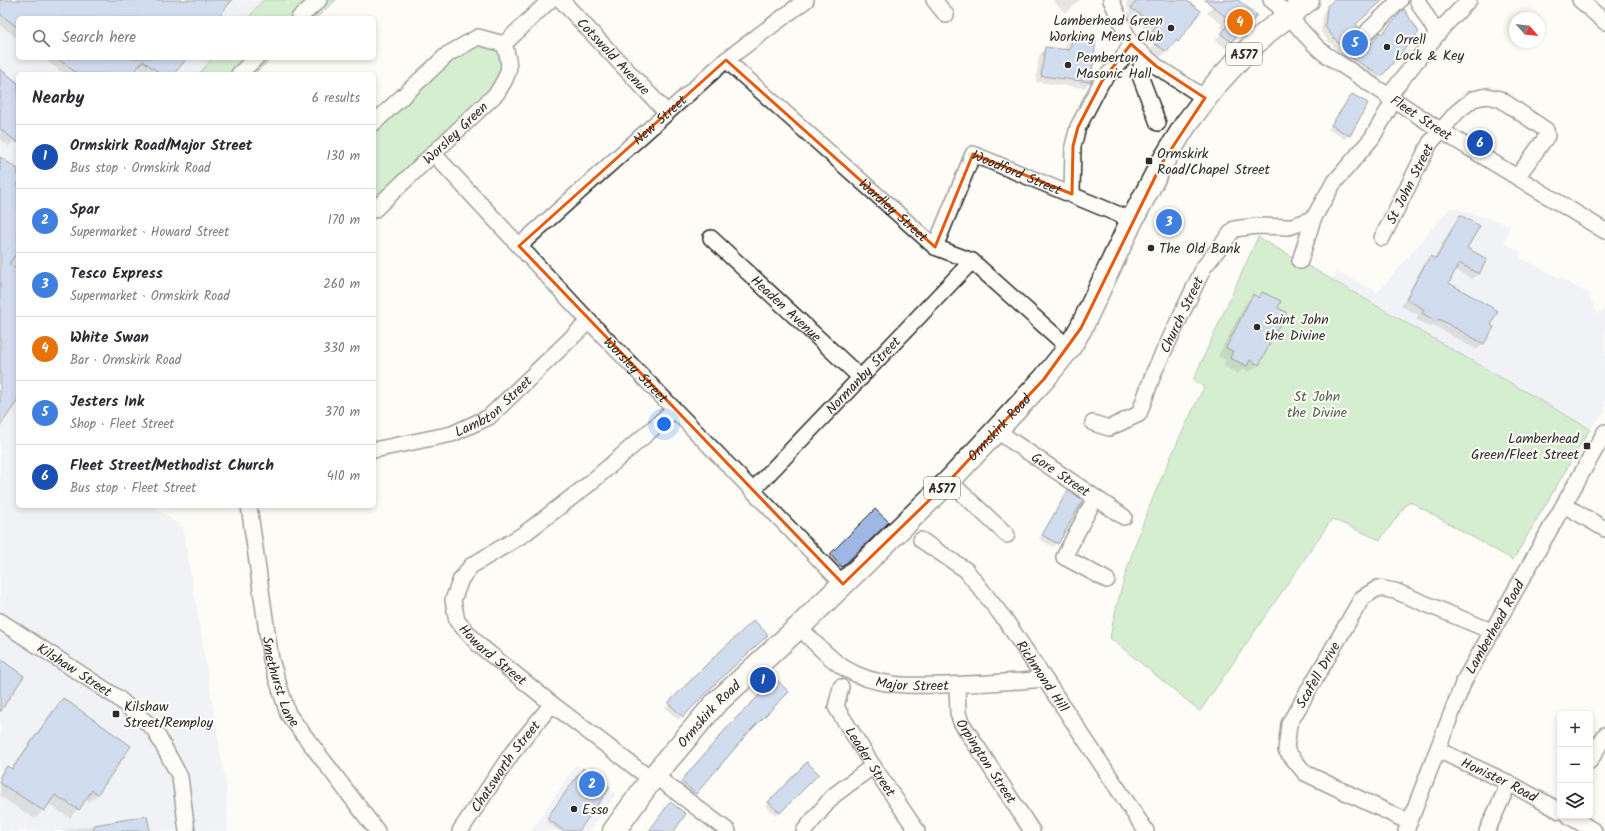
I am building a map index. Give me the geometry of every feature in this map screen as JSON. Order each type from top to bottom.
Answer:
[{"type":"highway","name":"Ormskirk Road","points":[[614,831],[653,777],[715,704],[799,627],[949,481],[1044,379],[1069,348],[1095,301],[1132,220],[1162,163],[1205,98],[1239,58],[1308,0]]},
{"type":"street","points":[[301,16],[319,0]]},
{"type":"street","points":[[376,120],[448,54],[478,37],[504,44],[550,0]]},
{"type":"street","name":"Cotswold Avenue","points":[[561,0],[667,113]]},
{"type":"street","name":"New Street","points":[[519,246],[726,60],[806,0]]},
{"type":"street","points":[[934,0],[946,15]]},
{"type":"street","points":[[1111,0],[1131,44],[1144,56],[1205,98]]},
{"type":"street","name":"Fleet Street","points":[[1271,0],[1289,16],[1314,46],[1440,130],[1605,230]]},
{"type":"street","points":[[1368,32],[1400,0]]},
{"type":"street","points":[[1417,0],[1437,34]]},
{"type":"street","points":[[1300,261],[1313,219],[1333,184],[1372,138],[1391,98],[1437,34],[1469,0]]},
{"type":"street","points":[[1580,0],[1605,22]]},
{"type":"street","name":"Worsley Green","points":[[376,208],[497,93],[508,75],[510,60],[504,44]]},
{"type":"street","points":[[1072,194],[1073,146],[1078,127],[1102,81],[1121,61],[1131,44]]},
{"type":"street","points":[[1144,56],[1139,73],[1158,122]]},
{"type":"street","points":[[241,72],[254,60]]},
{"type":"street","name":"Wardley Street","points":[[726,60],[935,247],[972,261],[1069,348]]},
{"type":"street","name":"St John Street","points":[[1382,238],[1430,143],[1456,112],[1473,100],[1487,96],[1500,99],[1546,130],[1547,136],[1517,177]]},
{"type":"street","name":"Worsley Street","points":[[433,153],[589,321],[843,584]]},
{"type":"street","name":"Woodford Street","points":[[935,247],[973,154],[1132,220]]},
{"type":"street","name":"Church Street","points":[[1093,423],[1109,428],[1140,414],[1154,372],[1204,267],[1234,229],[1257,226],[1289,228],[1313,219]]},
{"type":"street","name":"Headen Avenue","points":[[711,238],[861,378]]},
{"type":"street","name":"Normanby Street","points":[[753,490],[972,261]]},
{"type":"street","name":"Lambton Street","points":[[376,450],[452,434],[489,417],[589,321]]},
{"type":"street","name":"Howard Street","points":[[674,410],[589,484],[524,534],[471,566],[460,579],[453,600],[458,621],[478,644],[552,704],[644,774],[663,782],[728,831]]},
{"type":"street","name":"Gore Street","points":[[997,431],[1124,517]]},
{"type":"street","name":"Lamberhead Road","points":[[1408,827],[1464,681],[1605,432]]},
{"type":"street","points":[[949,481],[1007,535]]},
{"type":"street","points":[[1095,498],[1064,557],[1107,580]]},
{"type":"street","points":[[1564,505],[1605,529]]},
{"type":"street","name":"Smethurst Lane","points":[[248,508],[271,660],[288,714],[377,831]]},
{"type":"street","name":"Richmond Hill","points":[[921,540],[966,570],[1006,621],[1146,831]]},
{"type":"street","name":"Scafell Drive","points":[[1408,827],[1305,773],[1286,750],[1289,724],[1362,598],[1378,588],[1395,591],[1491,631]]},
{"type":"street","name":"Kilshaw Street","points":[[0,621],[118,698],[154,729],[180,777],[187,831]]},
{"type":"street","name":"Major Street","points":[[799,627],[828,656],[847,670],[874,681],[903,686],[957,685],[1044,679]]},
{"type":"street","name":"Orpington Street","points":[[957,685],[958,713],[961,722],[1032,831]]},
{"type":"street","name":"Leader Street","points":[[841,687],[836,707],[872,766],[917,831]]},
{"type":"street","name":"Chatsworth Street","points":[[460,831],[512,753],[552,704]]},
{"type":"street","points":[[1593,756],[1605,735]]},
{"type":"street","name":"Honister Road","points":[[1438,750],[1508,783],[1557,809]]},
{"type":"street","points":[[804,831],[833,796],[872,766]]},
{"type":"street","points":[[1487,831],[1508,783]]},
{"type":"street","points":[[1574,819],[1594,831]]},
{"type":"highlighted area","points":[[1131,44],[1156,66],[1205,98],[1162,163],[1081,328],[1044,379],[949,481],[843,584],[519,246],[726,60],[935,247],[973,154],[1072,194],[1073,146],[1078,127],[1102,81]]},
{"type":"shaded area","points":[[0,0],[263,0],[250,16],[16,16],[16,60],[211,60],[201,72],[16,72],[16,508],[156,508],[183,527],[226,785],[228,831],[0,831]]},
{"type":"shaded area","points":[[1451,207],[1510,225],[1504,243],[1521,252],[1519,257],[1588,293],[1597,314],[1605,309],[1605,412],[1590,429],[1332,279],[1337,272],[1378,292]]},
{"type":"shaded area","points":[[576,765],[616,794],[590,831],[531,831]]},
{"type":"green space","points":[[263,0],[336,0],[318,16],[250,16]]},
{"type":"green space","points":[[478,37],[504,44],[508,75],[376,208],[376,121]]},
{"type":"green space","points":[[211,60],[270,60],[256,72],[201,72]]},
{"type":"green space","name":"St John the Divine","points":[[1258,237],[1590,429],[1513,560],[1409,501],[1380,540],[1332,519],[1200,711],[1110,638],[1117,606],[1136,542],[1175,447],[1204,387],[1193,380]]},
{"type":"building","points":[[0,0],[232,0],[220,16],[16,16],[16,26],[0,14]]},
{"type":"building","name":"Lamberhead Green Working Mens Club","points":[[1137,0],[1186,0],[1201,11],[1178,42],[1176,40],[1167,52],[1155,44],[1160,37],[1152,31],[1156,26],[1131,8]]},
{"type":"building","points":[[1205,0],[1238,0],[1257,15],[1250,25],[1247,23],[1232,42],[1221,34],[1229,23],[1225,20],[1227,18]]},
{"type":"building","points":[[1334,0],[1383,0],[1356,24],[1359,28],[1361,37],[1372,43],[1380,32],[1382,34],[1404,9],[1419,32],[1382,76],[1350,57],[1325,27],[1327,6]]},
{"type":"building","name":"Pemberton Masonic Hall","points":[[1072,37],[1096,40],[1091,82],[1041,76],[1045,47],[1070,50]]},
{"type":"building","points":[[60,60],[185,60],[176,72],[158,72],[143,61],[135,72],[75,72]]},
{"type":"building","points":[[0,69],[16,81],[16,141],[0,129]]},
{"type":"building","points":[[1352,94],[1368,103],[1350,136],[1331,125]]},
{"type":"building","points":[[0,157],[16,168],[16,254],[9,264],[16,269],[16,403],[0,426]]},
{"type":"building","points":[[1460,215],[1480,226],[1467,248],[1487,259],[1479,274],[1459,263],[1449,283],[1498,311],[1491,325],[1494,327],[1484,344],[1439,319],[1437,322],[1422,313],[1424,309],[1406,299],[1430,256],[1436,259]]},
{"type":"building","name":"Saint John the Divine","points":[[1262,292],[1281,301],[1278,308],[1286,312],[1259,365],[1250,360],[1247,366],[1230,358],[1233,351],[1226,348],[1253,294],[1259,298]]},
{"type":"building","points":[[1068,490],[1083,500],[1058,544],[1042,535]]},
{"type":"building","points":[[875,509],[889,522],[842,567],[830,554]]},
{"type":"building","points":[[754,620],[768,635],[717,682],[683,717],[668,703]]},
{"type":"building","points":[[0,659],[24,676],[0,712]]},
{"type":"building","points":[[776,679],[789,692],[747,734],[696,794],[681,781],[733,721]]},
{"type":"building","points":[[63,698],[131,746],[98,794],[92,790],[79,810],[55,795],[44,811],[0,783],[0,776],[7,766],[12,769]]},
{"type":"building","points":[[807,762],[819,774],[780,813],[768,802]]},
{"type":"building","name":"Esso","points":[[583,768],[610,787],[579,831],[564,831],[547,818]]},
{"type":"building","points":[[670,802],[686,814],[674,831],[649,831]]},
{"type":"building","points":[[147,816],[150,831],[94,831],[94,825]]},
{"type":"place","name":"White Swan","points":[[1240,22]]},
{"type":"place","name":"Lamberhead Green Working Mens Club","points":[[1171,28]]},
{"type":"place","name":"Jesters Ink","points":[[1355,43]]},
{"type":"place","name":"Orrell Lock & Key","points":[[1387,47]]},
{"type":"place","name":"Pemberton Masonic Hall","points":[[1068,65]]},
{"type":"place","name":"Fleet Street/Methodist Church","points":[[1480,143]]},
{"type":"place","name":"Ormskirk Road/Chapel Street","points":[[1149,161]]},
{"type":"place","name":"Tesco Express","points":[[1169,222]]},
{"type":"place","name":"The Old Bank","points":[[1151,248]]},
{"type":"place","name":"Saint John the Divine","points":[[1257,327]]},
{"type":"place","name":"Lamberhead Green/Fleet Street","points":[[1587,446]]},
{"type":"place","name":"Ormskirk Road/Major Street","points":[[763,680]]},
{"type":"place","name":"Kilshaw Street/Remploy","points":[[116,714]]},
{"type":"place","name":"Spar","points":[[592,784]]},
{"type":"place","name":"Esso","points":[[574,809]]}]
